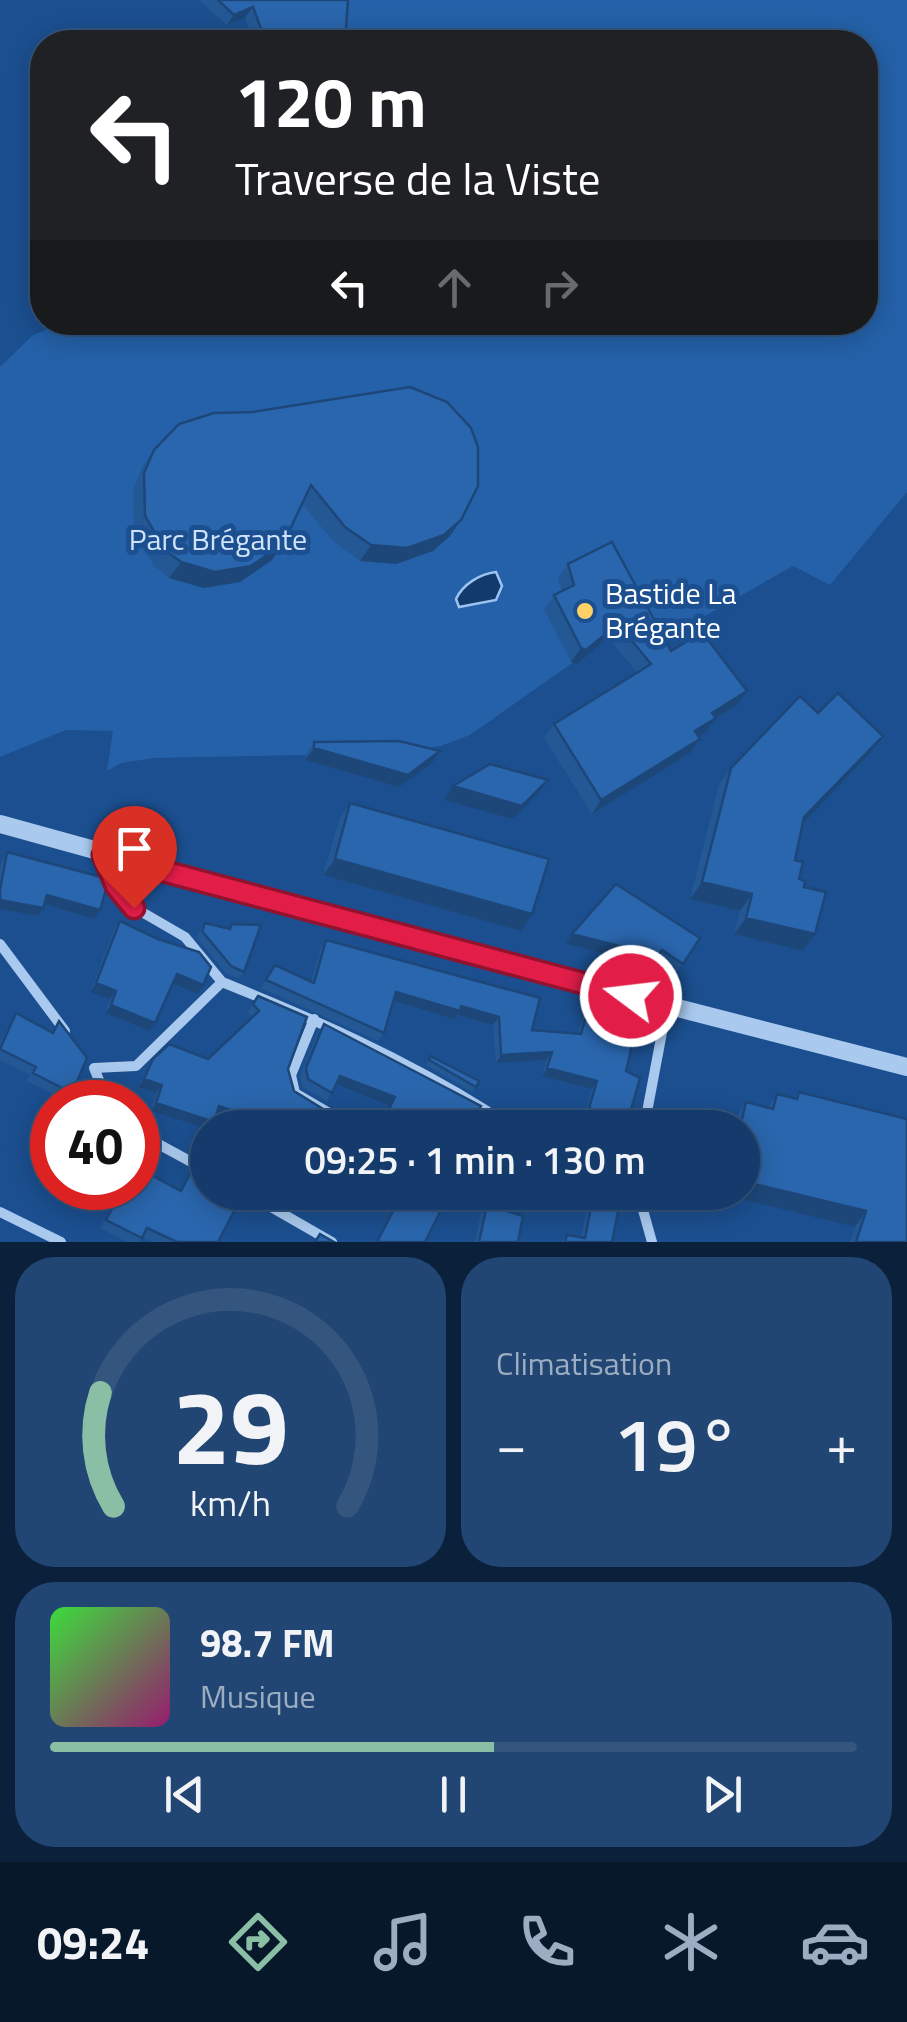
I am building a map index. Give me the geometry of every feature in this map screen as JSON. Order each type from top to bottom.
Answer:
[{"type":"street","points":[[0,824],[103,855],[907,1068]]},
{"type":"street","points":[[103,855],[116,886],[134,908],[185,937],[222,982],[430,1075],[485,1110]]},
{"type":"street","points":[[0,944],[72,1040]]},
{"type":"street","points":[[94,1068],[136,1066],[222,982]]},
{"type":"street","points":[[647,1110],[666,1006]]},
{"type":"street","points":[[314,1020],[291,1075],[295,1093],[324,1110]]},
{"type":"street","points":[[83,1054],[99,1080]]},
{"type":"street","points":[[160,1145],[190,1161]]},
{"type":"street","points":[[276,1210],[332,1242]]},
{"type":"street","points":[[643,1210],[652,1242]]},
{"type":"street","points":[[0,1212],[61,1242]]},
{"type":"green space","name":"Parc Brégante","points":[[341,0],[907,0],[907,492],[830,585],[793,566],[627,660],[608,638],[470,735],[441,746],[398,753],[154,758],[121,763],[107,771],[113,731],[66,730],[0,757],[0,367],[33,335],[878,335],[878,30],[340,30]]},
{"type":"shaded area","points":[[496,572],[502,586],[496,600],[459,607],[456,599],[468,584]]},
{"type":"building","points":[[218,0],[348,0],[346,30],[262,30],[253,7],[234,15]]},
{"type":"building","points":[[410,387],[447,402],[471,428],[478,447],[478,486],[461,520],[444,535],[407,548],[371,545],[345,527],[311,485],[283,544],[251,566],[215,572],[181,562],[165,550],[145,516],[144,473],[154,450],[179,424],[214,413],[253,412]]},
{"type":"building","points":[[612,542],[671,651],[702,632],[747,691],[712,713],[716,718],[695,731],[700,739],[601,800],[554,724],[651,664],[618,624],[586,650],[581,648],[554,595],[574,585],[568,564]]},
{"type":"building","points":[[838,693],[883,736],[804,817],[795,860],[803,862],[799,879],[805,881],[804,887],[826,892],[815,934],[746,918],[752,894],[702,882],[731,768],[800,696],[818,713]]},
{"type":"building","points":[[399,741],[440,751],[408,775],[314,748],[314,742]]},
{"type":"building","points":[[490,764],[548,780],[522,806],[453,786]]},
{"type":"building","points":[[350,803],[549,859],[532,914],[335,859]]},
{"type":"building","points":[[7,852],[109,879],[100,910],[47,895],[43,908],[0,900]]},
{"type":"building","points":[[616,884],[700,938],[683,964],[662,950],[658,956],[572,934]]},
{"type":"building","points":[[120,921],[199,952],[211,967],[203,985],[177,974],[155,1023],[111,1005],[116,991],[96,983]]},
{"type":"building","points":[[205,923],[230,929],[232,924],[261,925],[244,972],[231,966],[202,931]]},
{"type":"building","points":[[326,940],[540,998],[532,1030],[581,1034],[588,1010],[637,1024],[626,1071],[640,1078],[631,1110],[589,1108],[597,1081],[547,1068],[552,1052],[501,1055],[499,1017],[461,1006],[460,1011],[396,992],[384,1033],[266,980],[275,965],[314,983]]},
{"type":"building","points":[[258,996],[307,1017],[288,1069],[294,1091],[323,1110],[231,1110],[219,1106],[218,1110],[190,1110],[190,1114],[160,1104],[160,1080],[144,1079],[153,1059],[169,1044],[208,1059],[259,1011],[253,1004]]},
{"type":"building","points":[[16,1013],[53,1033],[59,1021],[87,1058],[78,1080],[47,1080],[33,1073],[36,1067],[0,1049]]},
{"type":"building","points":[[324,1024],[481,1106],[479,1110],[388,1110],[395,1097],[340,1076],[332,1093],[308,1079],[306,1068]]},
{"type":"building","points":[[430,1056],[479,1081],[476,1087],[429,1060]]},
{"type":"building","points":[[799,1092],[907,1119],[907,1242],[856,1242],[866,1211],[760,1185],[760,1110],[744,1110],[746,1102],[773,1109],[777,1094],[797,1099]]},
{"type":"building","points":[[190,1174],[190,1210],[235,1210],[218,1242],[177,1242],[147,1228],[142,1238],[106,1220],[111,1210],[160,1210],[160,1180],[181,1191]]},
{"type":"building","points":[[394,1210],[441,1210],[425,1242],[377,1242]]},
{"type":"building","points":[[486,1210],[523,1216],[518,1242],[479,1242]]},
{"type":"building","points":[[590,1210],[618,1210],[612,1242],[565,1242],[567,1235],[585,1238]]},
{"type":"building","points":[[320,1234],[334,1242],[315,1242]]},
{"type":"place","name":"Bastide La Brégante","points":[[585,611]]},
{"type":"route","points":[[134,908],[116,886],[103,855],[631,996]]}]
